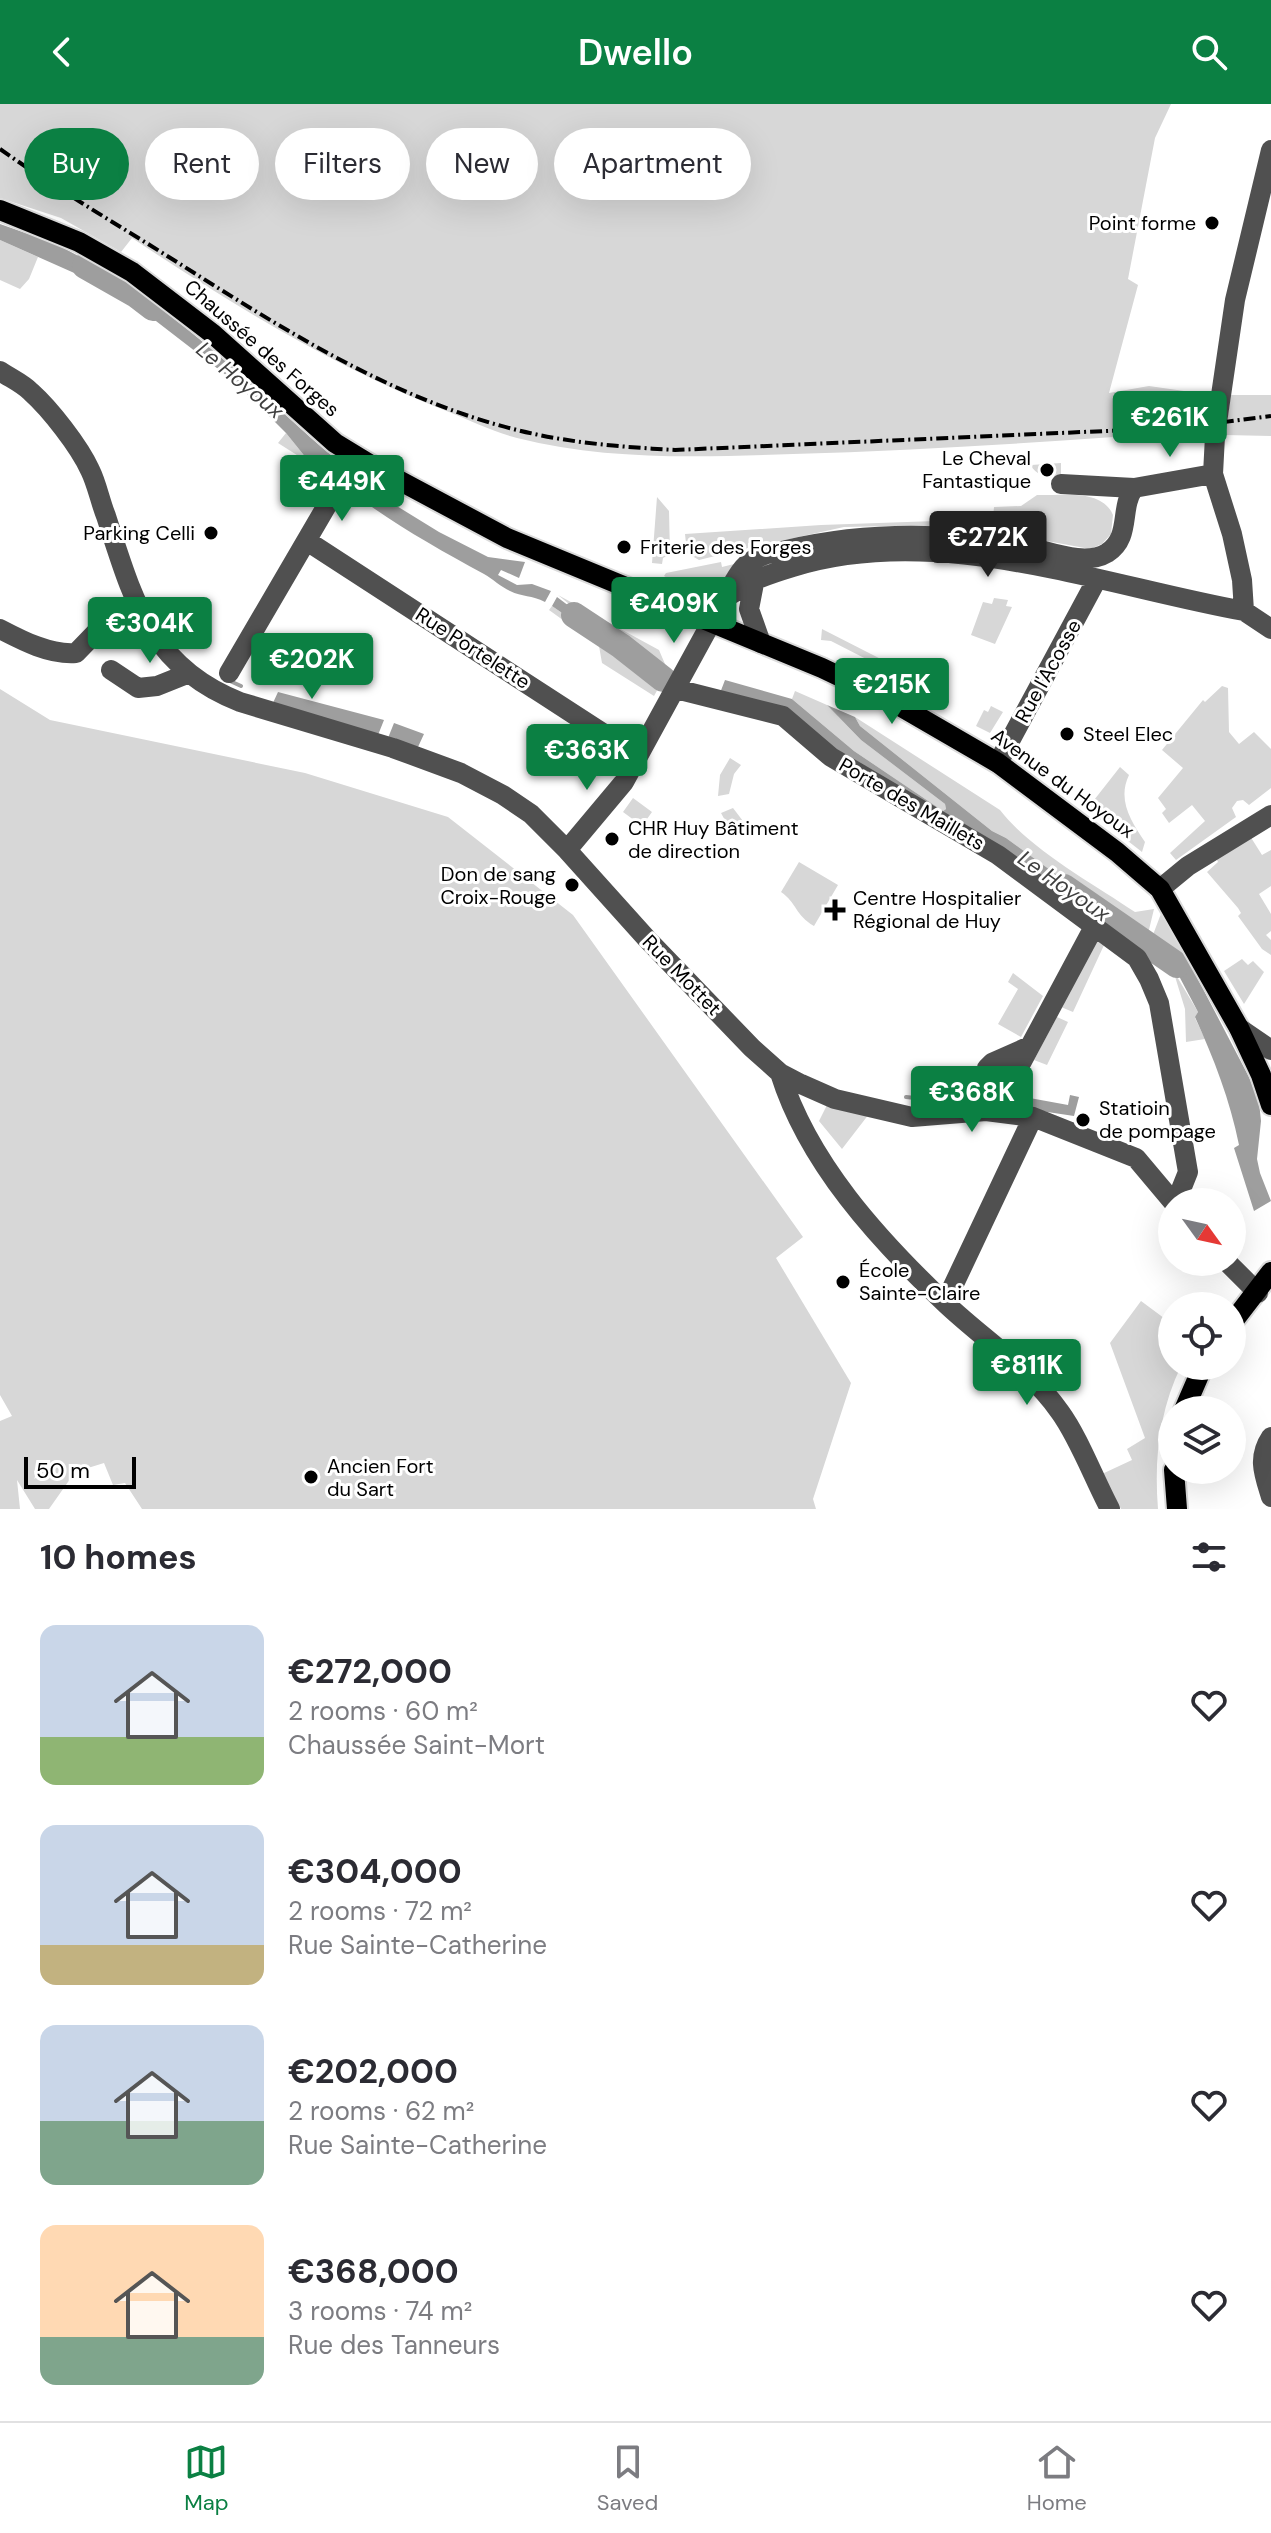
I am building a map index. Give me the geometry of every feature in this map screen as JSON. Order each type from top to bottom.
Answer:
[{"type":"main road","name":"Chaussée des Forges","points":[[0,210],[79,242],[132,272],[213,334],[312,424],[356,456],[507,538],[712,622]]},
{"type":"main road","name":"Avenue du Hoyoux","points":[[712,622],[893,702],[998,763],[1117,852],[1160,889],[1239,1028],[1271,1105]]},
{"type":"main road","points":[[1246,1309],[1264,1290],[1271,1272]]},
{"type":"main road","points":[[1175,1484],[1177,1509]]},
{"type":"street","points":[[1244,611],[1242,580],[1213,474],[1217,423],[1235,300],[1271,150]]},
{"type":"street","name":"Rue Mottet","points":[[0,371],[32,392],[90,469],[134,603],[164,648],[187,674],[217,693],[240,702],[393,748],[461,773],[503,795],[531,814],[567,850],[752,1048],[780,1073]]},
{"type":"street","points":[[1061,484],[1134,488],[1213,474]]},
{"type":"street","points":[[229,673],[340,483]]},
{"type":"street","points":[[567,850],[624,782],[729,590],[746,565],[761,556],[855,537],[942,538],[1020,546],[1081,558],[1098,556],[1107,552],[1121,536],[1127,518],[1127,502],[1134,488]]},
{"type":"street","name":"Rue Portelette","points":[[307,541],[638,756]]},
{"type":"street","points":[[726,599],[755,578],[830,556],[899,551],[1000,558],[1244,611],[1271,629]]},
{"type":"street","points":[[755,578],[749,609],[761,643]]},
{"type":"street","name":"Rue l'Acosse","points":[[998,763],[1097,579]]},
{"type":"street","points":[[0,629],[44,649],[64,654],[76,653],[108,620],[134,603]]},
{"type":"street","points":[[111,670],[138,688],[157,686],[187,674]]},
{"type":"street","name":"Porte des Maillets","points":[[676,689],[783,716],[831,757],[998,855],[1137,958],[1159,1003],[1188,1172],[1181,1188]]},
{"type":"street","points":[[1160,889],[1188,866],[1271,815]]},
{"type":"street","points":[[1030,1046],[1095,925]]},
{"type":"street","points":[[1239,1028],[1271,1050]]},
{"type":"street","points":[[780,1073],[835,1099],[912,1117],[986,1111],[1033,1117],[1136,1158],[1163,1188]]},
{"type":"street","points":[[780,1073],[799,1123],[839,1186],[891,1248],[945,1303],[1037,1385],[1061,1412],[1110,1509]]},
{"type":"street","points":[[945,1303],[1033,1117]]},
{"type":"street","points":[[1246,1276],[1264,1290]]},
{"type":"street","points":[[1271,1437],[1262,1453],[1261,1465],[1271,1497]]},
{"type":"shaded area","points":[[0,104],[1171,104],[1155,138],[1128,279],[1138,285],[1109,393],[1149,386],[1212,395],[1204,430],[844,452],[655,456],[586,451],[491,430],[407,395],[286,334],[132,238],[121,252],[61,218],[0,198]]},
{"type":"shaded area","points":[[0,240],[38,257],[29,279],[20,289],[0,280]]},
{"type":"shaded area","points":[[1231,395],[1271,395],[1271,436],[1225,435]]},
{"type":"shaded area","points":[[286,433],[311,464],[278,443]]},
{"type":"shaded area","points":[[1061,463],[1061,476],[1040,474],[1031,465]]},
{"type":"shaded area","points":[[1037,495],[1080,495],[1100,501],[1108,506],[1113,515],[1111,534],[1102,544],[1090,549],[1020,536],[895,526],[844,527],[758,546],[756,542],[748,543],[748,548],[699,560],[687,553],[685,534],[993,519],[994,507],[1021,506]]},
{"type":"shaded area","points":[[657,497],[669,511],[670,554],[663,558],[662,564],[652,563]]},
{"type":"shaded area","points":[[721,562],[722,567],[734,564],[719,584],[703,590],[685,587],[664,576],[666,573]]},
{"type":"shaded area","points":[[558,595],[659,650],[668,671],[654,696],[602,663],[599,646],[549,610],[552,606],[591,633],[602,634]]},
{"type":"shaded area","points":[[994,598],[1008,600],[1006,606],[1012,607],[995,644],[971,635],[983,602],[992,604]]},
{"type":"shaded area","points":[[822,629],[918,678],[915,684],[831,641],[821,640]]},
{"type":"shaded area","points":[[1222,686],[1228,688],[1229,732],[1239,744],[1254,732],[1271,749],[1271,788],[1249,805],[1243,800],[1237,801],[1232,808],[1236,817],[1176,860],[1170,853],[1205,821],[1192,805],[1169,823],[1162,813],[1166,809],[1158,798],[1183,768],[1162,750],[1203,700],[1205,702]]},
{"type":"shaded area","points":[[0,689],[50,720],[305,773],[448,817],[573,915],[803,1237],[776,1258],[851,1383],[813,1499],[816,1509],[142,1509],[125,1483],[113,1485],[104,1463],[75,1472],[49,1509],[35,1509],[17,1480],[20,1509],[0,1509],[0,1421],[12,1416],[0,1395]]},
{"type":"shaded area","points":[[795,691],[827,705],[861,740],[945,804],[946,809],[943,811],[854,751],[792,699]]},
{"type":"shaded area","points":[[991,706],[1003,712],[990,733],[976,726],[984,710],[988,712]]},
{"type":"shaded area","points":[[855,717],[1000,810],[1028,839],[1082,878],[1135,912],[1154,909],[1147,938],[1131,928],[1126,937],[1091,912],[1093,901],[992,831],[860,726]]},
{"type":"shaded area","points":[[730,758],[741,765],[734,774],[729,794],[718,796],[720,775]]},
{"type":"shaded area","points":[[1120,767],[1129,775],[1125,802],[1145,842],[1142,852],[1087,809]]},
{"type":"shaded area","points":[[633,798],[652,812],[642,826],[623,812]]},
{"type":"shaded area","points":[[733,808],[746,825],[740,835],[727,824],[721,813]]},
{"type":"shaded area","points":[[1250,836],[1262,855],[1271,850],[1271,886],[1259,894],[1271,914],[1271,931],[1266,935],[1271,940],[1271,955],[1262,949],[1238,916],[1241,913],[1238,908],[1207,872],[1218,862],[1216,858]]},
{"type":"shaded area","points":[[799,862],[838,885],[814,926],[781,892]]},
{"type":"shaded area","points":[[1162,911],[1190,964],[1151,940]]},
{"type":"shaded area","points":[[1101,940],[1105,943],[1073,1012],[1061,1007],[1096,942]]},
{"type":"shaded area","points":[[1242,959],[1248,965],[1253,961],[1264,972],[1244,1004],[1224,971]]},
{"type":"shaded area","points":[[1173,970],[1198,1012],[1195,1018],[1205,1039],[1186,1042],[1185,1009]]},
{"type":"shaded area","points":[[1013,973],[1043,996],[1021,1037],[998,1024],[1018,989],[1008,982]]},
{"type":"shaded area","points":[[1057,1017],[1068,1022],[1047,1065],[1034,1060]]},
{"type":"shaded area","points":[[828,1103],[869,1114],[842,1149],[819,1121]]},
{"type":"shaded area","points":[[1141,1301],[1158,1314],[1158,1380],[1175,1380],[1170,1396],[1158,1396],[1158,1509],[1121,1509],[1102,1474],[1132,1460],[1127,1449],[1145,1438],[1110,1343]]},
{"type":"water","points":[[0,224],[54,243],[118,277],[108,288],[0,240]]},
{"type":"water","points":[[128,284],[204,343],[346,467],[337,481],[311,464],[286,433],[235,382],[121,294]]},
{"type":"water","points":[[351,470],[374,492],[439,532],[488,557],[525,562],[519,578],[501,570],[498,575],[517,585],[532,584],[551,591],[545,602],[514,593],[376,510],[342,485]]},
{"type":"water","points":[[557,597],[601,630],[602,634],[591,633],[552,606]]},
{"type":"water","points":[[725,680],[792,699],[854,751],[943,811],[946,809],[945,804],[861,740],[827,705],[855,717],[860,726],[992,831],[1093,901],[1091,912],[870,773],[720,693]]},
{"type":"water","points":[[278,692],[384,720],[378,735],[272,705]]},
{"type":"water","points":[[394,723],[424,734],[418,747],[388,738]]},
{"type":"water","points":[[1151,940],[1190,964],[1259,1102],[1261,1121],[1257,1159],[1271,1201],[1254,1211],[1234,1148],[1239,1145],[1231,1112],[1195,1017],[1198,1012],[1179,976],[1147,952]]},
{"type":"water","points":[[953,1080],[968,1083],[970,1091],[997,1096],[1003,1093],[1068,1105],[1070,1095],[1079,1097],[1074,1116],[1001,1105],[920,1110],[922,1091]]},
{"type":"waterway","name":"Le Hoyoux","points":[[85,266],[153,308]]},
{"type":"waterway","name":"Le Hoyoux","points":[[574,615],[663,679]]},
{"type":"waterway","points":[[230,681],[241,686]]},
{"type":"waterway","name":"Le Hoyoux","points":[[1064,887],[1177,965]]},
{"type":"waterway","points":[[906,1097],[925,1099]]},
{"type":"railway","points":[[0,149],[220,289],[342,361],[428,401],[517,430],[596,444],[675,450],[1128,430],[1271,416]]},
{"type":"place","name":"Point forme","points":[[1212,223]]},
{"type":"place","name":"Le Cheval Fantastique","points":[[1047,470]]},
{"type":"place","name":"Parking Celli","points":[[211,533]]},
{"type":"place","name":"Friterie des Forges","points":[[624,547]]},
{"type":"place","name":"Steel Elec","points":[[1067,734]]},
{"type":"place","name":"CHR Huy Bâtiment de direction","points":[[612,839]]},
{"type":"place","name":"Don de sang Croix-Rouge","points":[[572,885]]},
{"type":"place","name":"Centre Hospitalier Régional de Huy","points":[[835,910]]},
{"type":"place","name":"Statioin de pompage","points":[[1083,1120]]},
{"type":"place","name":"École Sainte-Claire","points":[[843,1282]]},
{"type":"place","name":"Ancien Fort du Sart","points":[[311,1477]]}]
